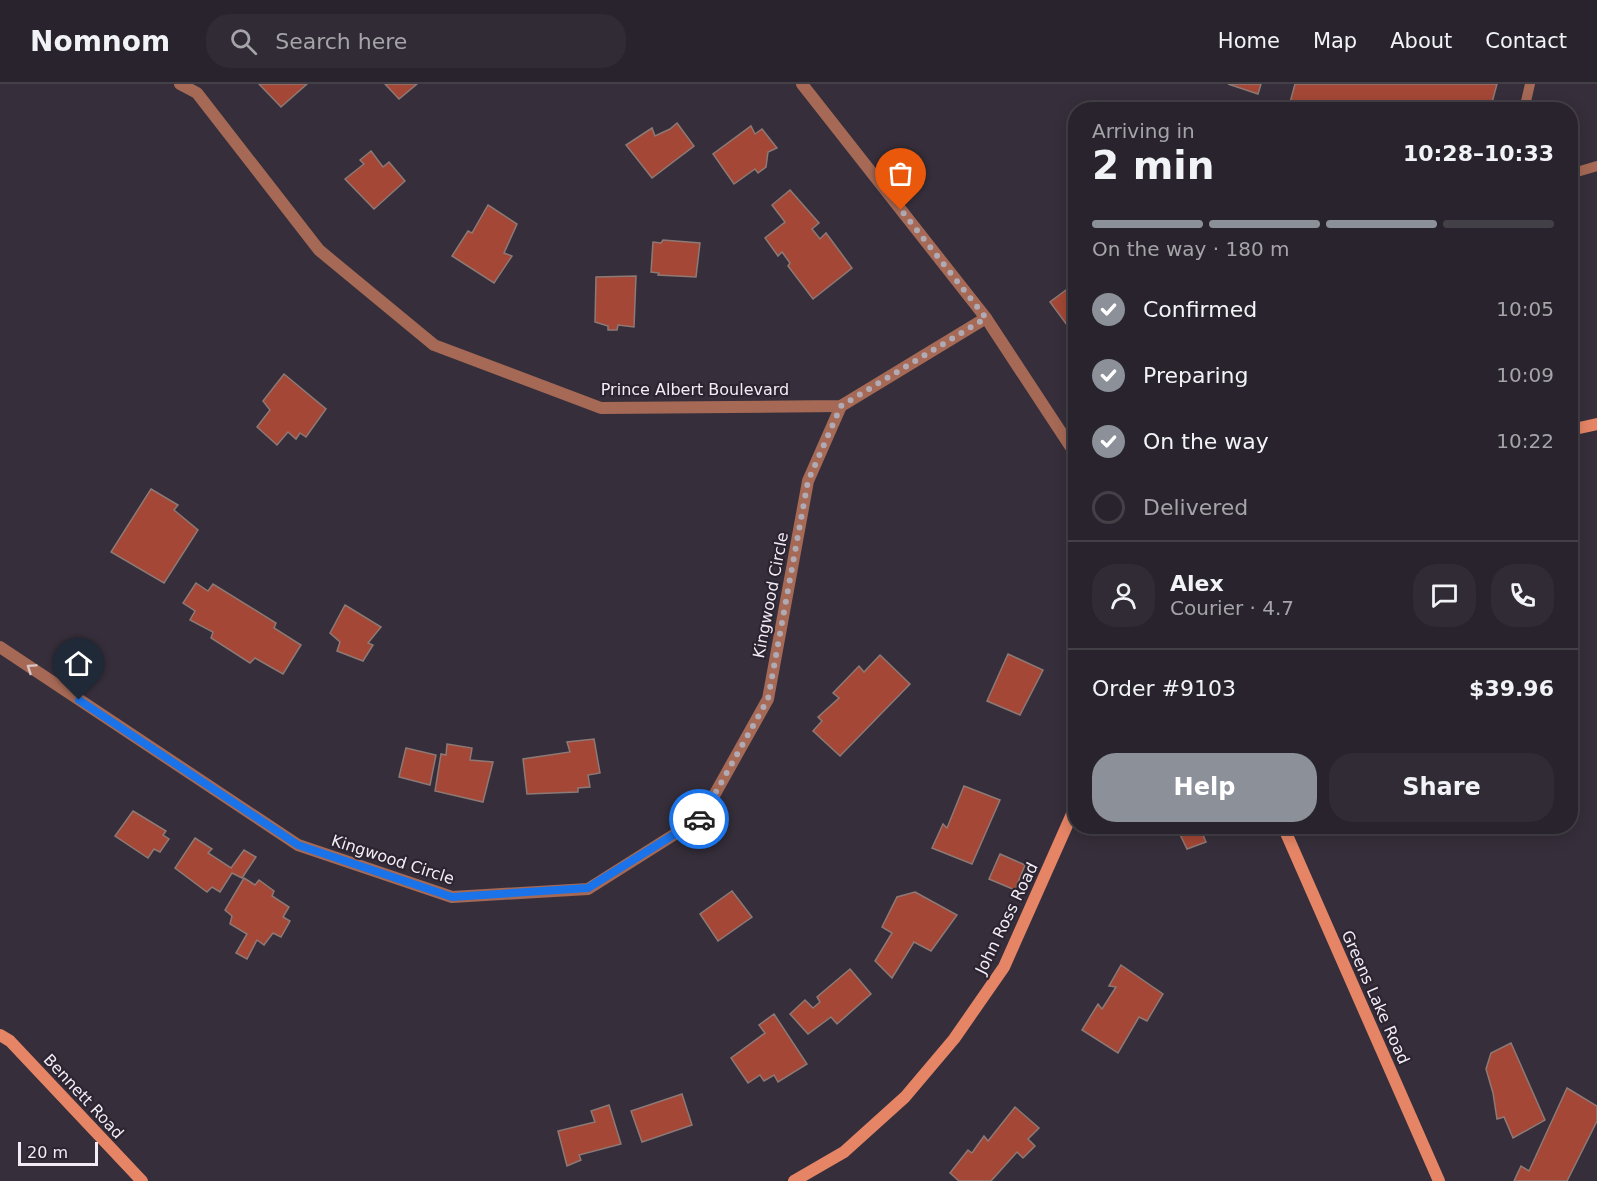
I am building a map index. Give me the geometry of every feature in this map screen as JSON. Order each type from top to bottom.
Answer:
[{"type":"street","name":"Prince Albert Boulevard","points":[[180,84],[197,93],[319,250],[434,345],[601,408],[841,406]]},
{"type":"street","points":[[802,84],[986,318],[1068,443]]},
{"type":"street","points":[[841,406],[986,318]]},
{"type":"street","name":"Kingwood Circle","points":[[0,647],[298,845],[452,897],[588,888],[702,817],[768,699],[808,481],[841,406]]},
{"type":"street","points":[[1578,428],[1597,424]]},
{"type":"street","name":"John Ross Road","points":[[794,1181],[844,1152],[905,1097],[954,1039],[1004,967],[1068,823]]},
{"type":"street","name":"Greens Lake Road","points":[[1287,834],[1439,1181]]},
{"type":"street","name":"Bennett Road","points":[[0,1035],[10,1041],[142,1181]]},
{"type":"lane","points":[[1526,102],[1530,84]]},
{"type":"lane","points":[[1578,172],[1597,166]]},
{"type":"building","points":[[259,84],[307,84],[281,107]]},
{"type":"building","points":[[385,84],[417,84],[399,99]]},
{"type":"building","points":[[1228,84],[1261,84],[1258,94]]},
{"type":"building","points":[[1295,84],[1497,84],[1492,102],[1290,102]]},
{"type":"building","points":[[677,123],[694,146],[652,178],[626,145],[652,128],[655,136]]},
{"type":"building","points":[[751,126],[755,134],[762,129],[777,148],[768,152],[766,167],[758,173],[755,169],[734,184],[713,154]]},
{"type":"building","points":[[371,151],[383,167],[389,162],[405,181],[374,209],[345,179],[364,164],[360,160]]},
{"type":"building","points":[[790,190],[819,223],[812,229],[820,239],[826,233],[852,268],[813,299],[788,266],[790,263],[782,252],[778,256],[765,238],[785,222],[772,205]]},
{"type":"building","points":[[488,205],[517,224],[504,253],[512,256],[494,283],[452,256],[468,231],[472,233]]},
{"type":"building","points":[[663,240],[700,243],[696,277],[658,275],[659,273],[651,272],[653,242],[661,243]]},
{"type":"building","points":[[636,276],[634,327],[618,325],[617,330],[608,330],[608,326],[595,322],[596,277]]},
{"type":"building","points":[[1066,290],[1068,293],[1068,326],[1050,302]]},
{"type":"building","points":[[284,374],[326,409],[306,437],[300,433],[296,439],[288,432],[277,445],[257,427],[270,410],[263,401]]},
{"type":"building","points":[[151,489],[178,505],[174,510],[198,530],[164,583],[111,552]]},
{"type":"building","points":[[196,583],[208,591],[213,584],[276,623],[274,628],[301,645],[283,674],[255,658],[250,663],[211,638],[213,632],[190,620],[195,611],[183,603]]},
{"type":"building","points":[[345,605],[381,627],[368,643],[373,645],[363,661],[337,651],[340,642],[330,633]]},
{"type":"building","points":[[1008,654],[1043,670],[1020,715],[987,701]]},
{"type":"building","points":[[880,655],[910,684],[840,756],[813,731],[822,721],[818,717],[839,698],[833,693],[859,666],[864,672]]},
{"type":"building","points":[[594,739],[600,773],[588,775],[590,787],[578,788],[578,792],[527,794],[523,759],[570,752],[567,742]]},
{"type":"building","points":[[447,744],[472,748],[470,760],[493,762],[483,802],[435,791],[441,754],[446,755]]},
{"type":"building","points":[[406,748],[436,755],[430,785],[399,777]]},
{"type":"building","points":[[964,786],[1000,800],[972,864],[932,848],[943,824],[947,828]]},
{"type":"building","points":[[133,811],[166,831],[163,835],[169,839],[160,852],[154,849],[148,858],[115,836]]},
{"type":"building","points":[[1180,834],[1205,834],[1203,835],[1206,842],[1187,849]]},
{"type":"building","points":[[195,838],[212,849],[208,853],[231,868],[244,850],[256,857],[242,878],[232,873],[220,892],[212,887],[207,892],[175,868]]},
{"type":"building","points":[[1000,854],[1025,865],[1015,890],[989,879]]},
{"type":"building","points":[[244,878],[255,885],[259,880],[274,891],[272,896],[289,907],[283,917],[290,921],[281,937],[273,933],[264,945],[257,940],[247,959],[236,953],[247,934],[230,924],[232,916],[225,910]]},
{"type":"building","points":[[732,891],[752,917],[718,941],[700,914]]},
{"type":"building","points":[[915,892],[957,915],[931,951],[914,942],[892,978],[875,961],[892,933],[882,927],[897,897]]},
{"type":"building","points":[[1121,965],[1163,994],[1147,1021],[1139,1017],[1118,1053],[1082,1030],[1098,1004],[1102,1009],[1116,987],[1109,986]]},
{"type":"building","points":[[850,969],[871,994],[837,1024],[831,1017],[808,1034],[790,1014],[805,1000],[813,1008],[820,1002],[817,997]]},
{"type":"building","points":[[774,1014],[807,1064],[778,1082],[774,1075],[764,1081],[760,1075],[748,1083],[731,1058],[765,1033],[759,1025]]},
{"type":"building","points":[[1511,1043],[1545,1120],[1513,1138],[1504,1117],[1497,1119],[1486,1069],[1491,1053]]},
{"type":"building","points":[[1567,1088],[1597,1106],[1597,1121],[1567,1181],[1514,1181],[1521,1166],[1529,1171]]},
{"type":"building","points":[[682,1094],[692,1125],[642,1142],[631,1111]]},
{"type":"building","points":[[609,1105],[621,1144],[579,1155],[581,1160],[567,1166],[558,1131],[595,1122],[591,1111]]},
{"type":"building","points":[[1015,1107],[1039,1128],[1028,1139],[1035,1146],[1023,1158],[1017,1152],[991,1181],[959,1181],[950,1173],[968,1150],[972,1153],[984,1136],[988,1141]]},
{"type":"way so far","points":[[699,819],[768,699],[808,481],[841,406],[986,318],[901,210]]},
{"type":"route","points":[[79,700],[298,845],[452,897],[588,888],[699,819]]}]
